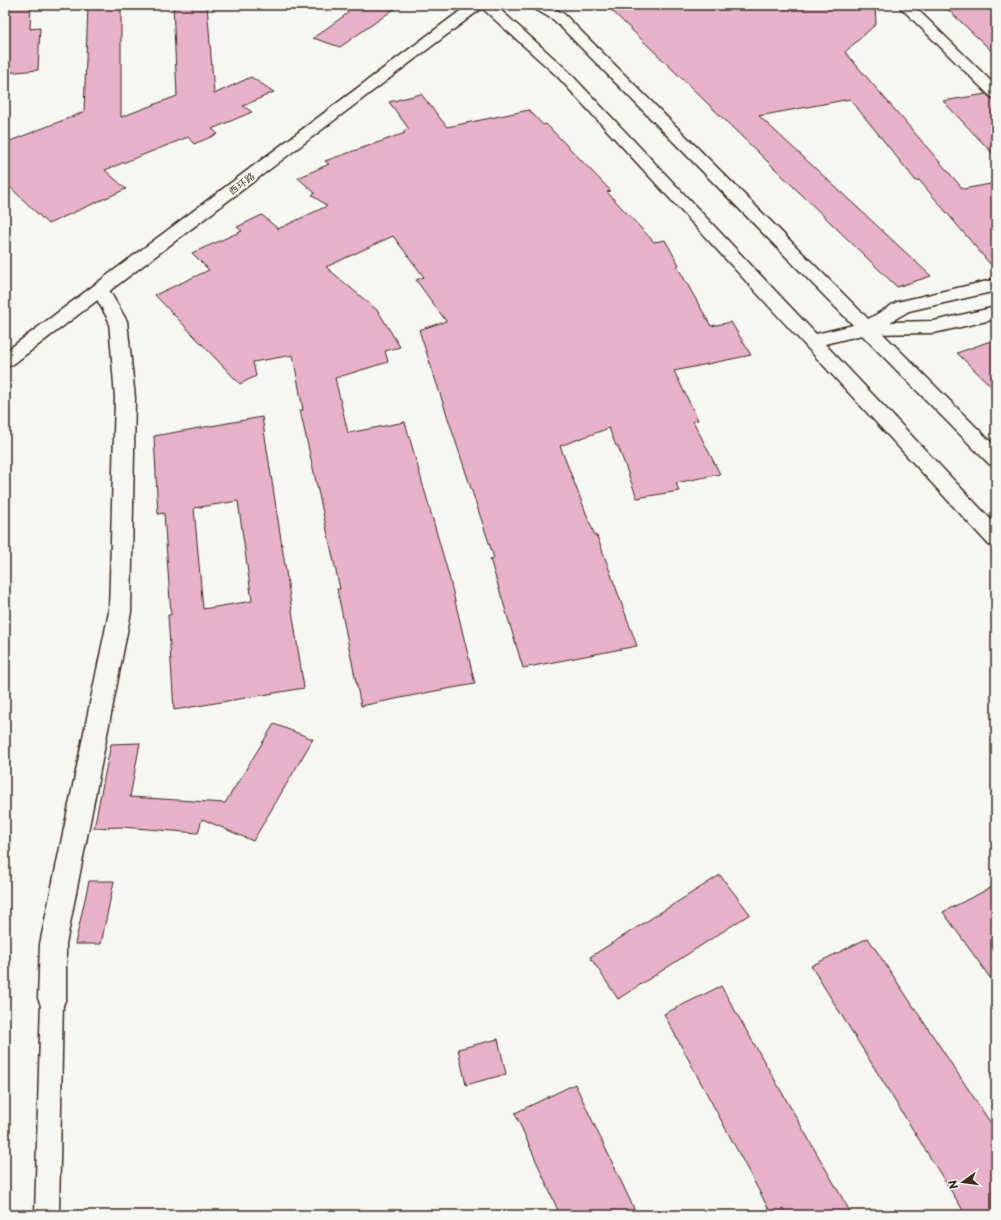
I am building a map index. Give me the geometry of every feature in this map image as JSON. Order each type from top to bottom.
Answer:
[{"type":"street","name":"西环路","points":[[5,361],[476,5]]},
{"type":"street","points":[[487,5],[562,73],[996,539]]},
{"type":"street","points":[[538,5],[559,17],[996,460]]},
{"type":"street","points":[[905,5],[996,94]]},
{"type":"street","points":[[866,328],[903,306],[996,285]]},
{"type":"street","points":[[52,998],[53,944],[120,612],[125,398],[118,321],[100,289]]},
{"type":"street","points":[[812,341],[866,328],[934,327],[996,313]]},
{"type":"lane","points":[[47,1215],[52,998]]},
{"type":"building","points":[[5,5],[31,5],[30,29],[40,28],[38,70],[5,73]]},
{"type":"building","points":[[88,5],[121,5],[121,117],[177,96],[173,5],[207,5],[214,94],[251,77],[274,92],[243,106],[252,112],[212,129],[218,134],[194,144],[188,137],[105,170],[126,189],[48,224],[5,182],[5,143],[84,112]]},
{"type":"building","points":[[344,5],[400,5],[340,47],[313,38],[348,13]]},
{"type":"building","points":[[606,5],[875,5],[876,24],[845,52],[963,189],[996,183],[996,271],[919,180],[916,181],[850,99],[759,116],[931,276],[897,287]]},
{"type":"building","points":[[943,5],[996,5],[996,55]]},
{"type":"building","points":[[421,94],[447,127],[529,110],[543,125],[546,124],[611,191],[607,192],[654,242],[665,240],[679,265],[677,266],[711,326],[731,322],[751,355],[674,371],[698,420],[693,421],[720,474],[676,483],[679,491],[637,498],[618,446],[616,446],[609,428],[560,446],[595,536],[597,536],[637,646],[523,668],[490,559],[494,558],[419,330],[446,321],[416,280],[424,277],[393,236],[326,267],[378,311],[400,347],[385,351],[388,362],[335,378],[348,433],[405,422],[449,576],[475,684],[361,706],[337,589],[340,589],[300,410],[303,410],[293,355],[253,362],[256,376],[240,384],[155,295],[209,270],[192,253],[242,231],[237,227],[262,215],[278,229],[327,206],[312,195],[315,193],[298,178],[329,164],[325,161],[405,133],[403,131],[409,129],[389,102]]},
{"type":"building","points":[[986,94],[991,98],[996,99],[996,157],[943,101]]},
{"type":"building","points":[[996,339],[996,391],[957,353]]},
{"type":"building","points":[[262,417],[304,688],[174,710],[168,615],[171,615],[164,513],[158,514],[154,436]],"holes":[[[238,501],[252,601],[203,609],[194,508]]]},
{"type":"building","points":[[274,724],[313,739],[253,841],[202,819],[198,833],[122,827],[94,828],[111,744],[140,743],[130,797],[225,803]]},
{"type":"building","points":[[720,875],[750,914],[618,999],[590,957]]},
{"type":"building","points":[[89,881],[114,881],[101,944],[75,944]]},
{"type":"building","points":[[996,885],[996,986],[943,912]]},
{"type":"building","points":[[868,938],[996,1131],[996,1215],[966,1215],[811,966]]},
{"type":"building","points":[[721,986],[852,1215],[772,1215],[664,1014]]},
{"type":"building","points":[[498,1039],[506,1074],[466,1085],[458,1049]]},
{"type":"building","points":[[575,1084],[637,1215],[560,1215],[515,1113]]}]
